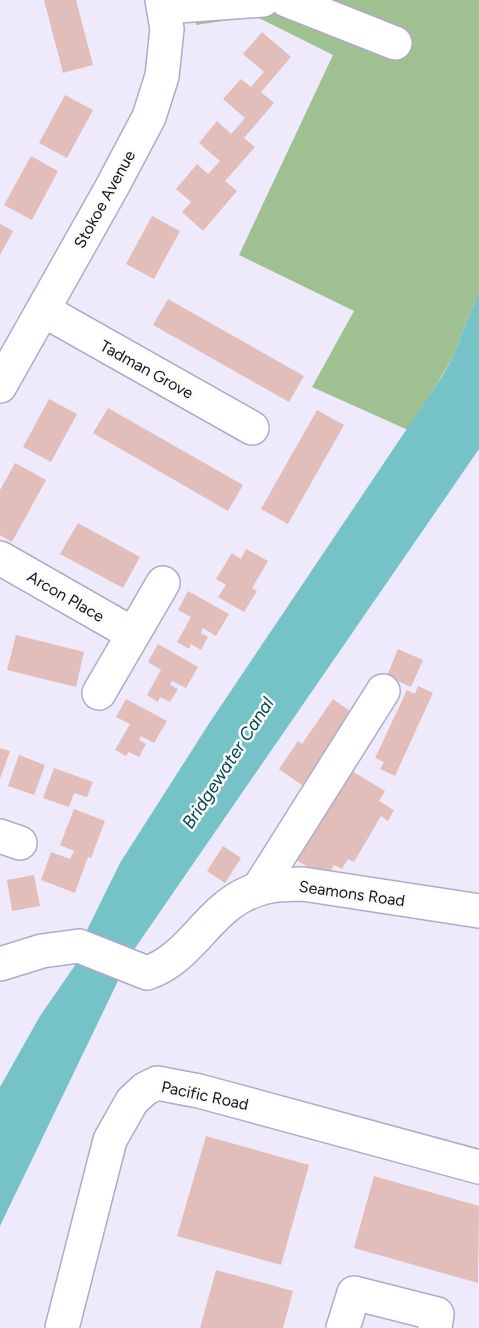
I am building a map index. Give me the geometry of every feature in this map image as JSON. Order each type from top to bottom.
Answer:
[{"type":"street","points":[[163,3],[263,0]]},
{"type":"street","points":[[286,0],[395,43]]},
{"type":"street","name":"Stokoe Avenue","points":[[0,386],[149,117],[162,76],[168,29],[163,3]]},
{"type":"street","name":"Tadman Grove","points":[[43,310],[252,428]]},
{"type":"street","name":"Arcon Place","points":[[0,558],[133,634]]},
{"type":"street","points":[[99,693],[163,583]]},
{"type":"street","points":[[259,888],[383,691]]},
{"type":"street","name":"Seamons Road","points":[[0,964],[42,951],[79,946],[147,973],[173,960],[226,908],[242,896],[259,888],[279,885],[303,884],[479,911]]},
{"type":"street","name":"Pacific Road","points":[[62,1328],[110,1140],[132,1101],[157,1083],[199,1091],[479,1167]]},
{"type":"street","points":[[343,1328],[354,1293],[437,1314],[435,1328]]},
{"type":"shaded area","points":[[195,0],[479,0],[479,291],[451,361],[408,430],[312,387],[354,311],[239,255],[333,55],[255,16],[196,25]]},
{"type":"water","name":"Bridgewater Canal","points":[[479,291],[479,449],[131,954],[0,1226],[0,1087],[40,1016],[78,961],[87,930],[120,863],[210,722],[443,375],[451,361]]},
{"type":"building","points":[[44,0],[76,0],[93,65],[63,73]]},
{"type":"building","points":[[262,32],[291,57],[261,92],[274,103],[244,138],[255,147],[225,181],[237,191],[203,231],[182,212],[191,202],[176,189],[197,164],[208,174],[220,161],[199,143],[217,121],[231,134],[245,118],[223,99],[241,79],[251,87],[264,72],[243,54]]},
{"type":"building","points":[[65,95],[93,110],[67,158],[39,143]]},
{"type":"building","points":[[31,156],[58,171],[32,220],[4,205]]},
{"type":"building","points":[[152,216],[180,231],[154,279],[126,264]]},
{"type":"building","points":[[0,224],[13,231],[0,255]]},
{"type":"building","points":[[168,299],[304,376],[289,402],[153,325]]},
{"type":"building","points":[[49,399],[77,414],[51,462],[23,447]]},
{"type":"building","points":[[108,408],[243,485],[228,511],[93,433]]},
{"type":"building","points":[[317,410],[344,425],[288,524],[261,509]]},
{"type":"building","points":[[15,463],[46,480],[12,542],[0,535],[0,490]]},
{"type":"building","points":[[78,523],[140,557],[123,588],[60,554]]},
{"type":"building","points":[[246,549],[268,561],[252,588],[257,591],[244,612],[218,597],[226,585],[216,579],[232,553],[241,559]]},
{"type":"building","points":[[188,591],[229,614],[216,636],[203,628],[201,633],[208,637],[201,650],[191,644],[189,649],[177,642],[191,617],[178,610]]},
{"type":"building","points":[[16,635],[84,652],[76,687],[7,670]]},
{"type":"building","points":[[158,644],[198,667],[186,688],[172,681],[170,685],[178,689],[170,702],[160,697],[158,702],[147,695],[161,670],[148,662]]},
{"type":"building","points":[[398,649],[423,660],[411,687],[387,676]]},
{"type":"building","points":[[418,686],[433,693],[395,776],[380,769],[384,762],[375,758],[407,690],[415,694]]},
{"type":"building","points":[[126,699],[167,721],[154,743],[141,736],[139,740],[146,744],[139,757],[129,752],[126,756],[115,750],[130,724],[116,717]]},
{"type":"building","points":[[333,699],[354,714],[303,786],[279,769],[298,741],[302,744]]},
{"type":"building","points":[[0,748],[10,751],[0,779]]},
{"type":"building","points":[[19,755],[45,765],[34,795],[8,786]]},
{"type":"building","points":[[54,768],[93,782],[87,797],[74,793],[69,807],[43,798]]},
{"type":"building","points":[[347,768],[385,791],[379,801],[394,810],[388,821],[381,816],[354,862],[348,859],[342,869],[334,865],[326,878],[293,858]]},
{"type":"building","points":[[74,809],[105,821],[91,858],[88,857],[75,893],[41,880],[51,852],[70,859],[74,851],[60,845]]},
{"type":"building","points":[[223,846],[241,858],[225,883],[207,871]]},
{"type":"building","points":[[34,875],[40,906],[12,911],[7,880]]},
{"type":"building","points":[[206,1136],[309,1165],[281,1265],[177,1236]]},
{"type":"building","points":[[374,1176],[479,1206],[478,1283],[354,1248]]},
{"type":"building","points":[[216,1270],[293,1291],[283,1328],[200,1328]]}]
